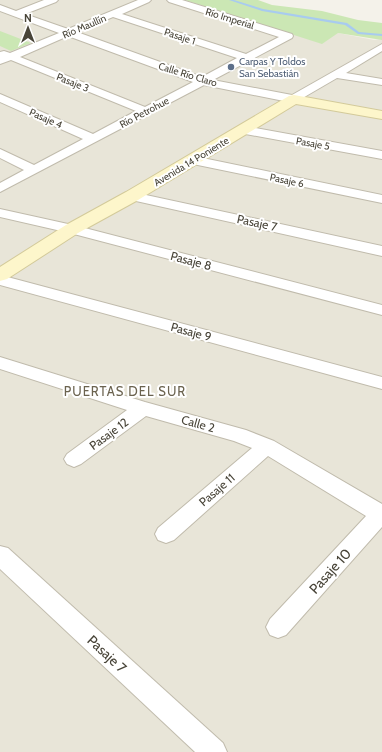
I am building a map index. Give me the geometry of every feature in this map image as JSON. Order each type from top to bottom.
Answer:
[{"type":"street","points":[[0,18],[53,0]]},
{"type":"street","name":"Río Maullín","points":[[4,57],[146,0]]},
{"type":"street","name":"Río Imperial","points":[[172,0],[288,36]]},
{"type":"street","name":"Calle Río Claro","points":[[0,8],[202,81],[382,115]]},
{"type":"street","name":"Pasaje 1","points":[[113,14],[247,58]]},
{"type":"street","name":"Río Petrohue","points":[[0,188],[288,36]]},
{"type":"street","name":"Avenida 14 Poniente","points":[[0,275],[72,229],[132,196],[294,99],[380,50]]},
{"type":"street","name":"Pasaje 3","points":[[4,57],[146,111]]},
{"type":"street","points":[[336,75],[382,82]]},
{"type":"street","name":"Pasaje 4","points":[[0,98],[93,139]]},
{"type":"street","name":"Pasaje 5","points":[[244,130],[382,155]]},
{"type":"street","points":[[0,153],[34,170]]},
{"type":"street","name":"Pasaje 6","points":[[192,160],[382,199]]},
{"type":"street","name":"Pasaje 7","points":[[132,196],[382,251]]},
{"type":"street","name":"Pasaje 8","points":[[0,213],[72,229],[382,310]]},
{"type":"street","name":"Pasaje 9","points":[[0,280],[382,383]]},
{"type":"street","name":"Calle 2","points":[[0,363],[143,408],[239,436],[267,446],[382,515]]},
{"type":"street","name":"Pasaje 12","points":[[74,459],[143,408]]},
{"type":"street","name":"Pasaje 11","points":[[166,534],[267,446]]},
{"type":"street","name":"Pasaje 10","points":[[278,627],[382,515]]},
{"type":"street","name":"Pasaje 7","points":[[0,555],[214,752]]},
{"type":"shaded area","points":[[0,0],[222,0],[338,33],[374,40],[382,39],[382,752],[0,752]]},
{"type":"green space","points":[[185,0],[258,0],[272,5],[322,11],[358,20],[382,23],[382,40],[338,33],[322,44]]},
{"type":"green space","points":[[0,31],[31,43],[11,51],[0,46]]},
{"type":"waterway","points":[[231,0],[262,10],[346,24],[358,33],[382,35]]},
{"type":"place","name":"Carpas Y Toldos San Sebastián","points":[[231,67]]},
{"type":"district","name":"PUERTAS DEL SUR","points":[[125,391]]}]
